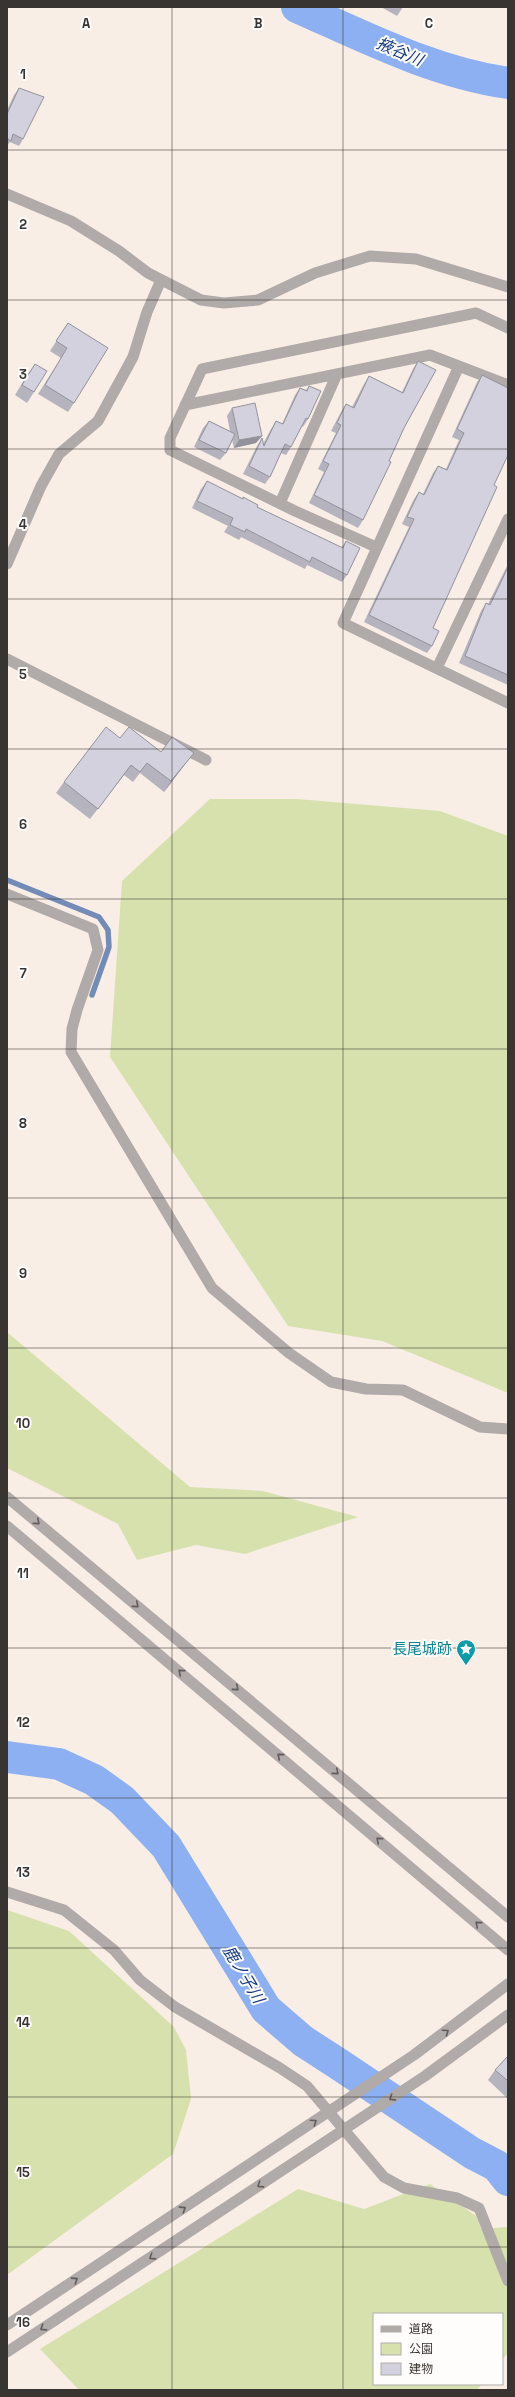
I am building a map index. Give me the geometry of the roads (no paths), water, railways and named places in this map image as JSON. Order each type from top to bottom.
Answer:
[{"type":"street","points":[[7,194],[71,221],[161,280],[201,300],[224,303],[258,300],[314,273],[370,256],[416,259],[508,287]]},
{"type":"street","points":[[7,564],[41,486],[59,454],[98,421],[133,357],[147,312],[161,280]]},
{"type":"street","points":[[376,547],[170,450],[170,438],[202,369],[476,313],[508,328]]},
{"type":"street","points":[[185,405],[430,355],[508,385]]},
{"type":"street","points":[[459,366],[376,547],[344,623],[508,703]]},
{"type":"street","points":[[280,503],[337,374]]},
{"type":"street","points":[[437,668],[508,519]]},
{"type":"street","points":[[7,659],[206,760]]},
{"type":"street","points":[[7,894],[93,929],[98,950],[86,979],[74,1023],[71,1052],[212,1288],[289,1353],[331,1382],[366,1389],[403,1390],[480,1427],[508,1429]]},
{"type":"street","points":[[7,1496],[508,1917]]},
{"type":"street","points":[[7,1526],[508,1950]]},
{"type":"street","points":[[7,1892],[64,1910],[114,1950],[140,1980],[175,2007],[280,2068],[306,2086],[384,2177],[404,2188],[457,2198],[479,2208],[508,2281]]},
{"type":"street","points":[[7,2325],[414,2055],[508,1984]]},
{"type":"street","points":[[7,2352],[425,2076],[508,2015]]},
{"type":"waterway","name":"掖谷川","points":[[297,7],[426,62],[480,78],[508,83]]},
{"type":"waterway","points":[[7,880],[99,917],[108,930],[109,947],[92,995]]},
{"type":"waterway","name":"鹿ノ子川","points":[[7,1757],[59,1764],[94,1780],[122,1800],[166,1846],[266,2009],[303,2041],[472,2153],[497,2166],[508,2180]]},
{"type":"place","name":"長尾城跡","points":[[466,1666]]}]
